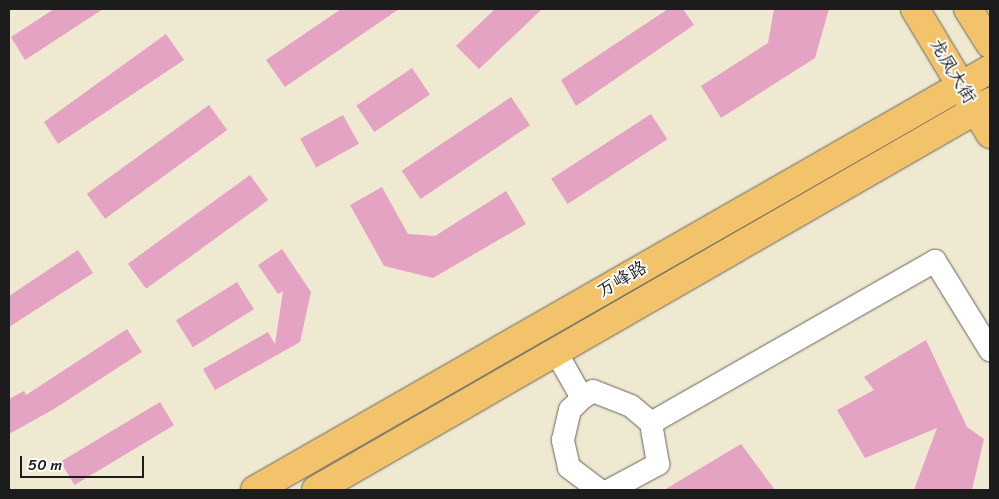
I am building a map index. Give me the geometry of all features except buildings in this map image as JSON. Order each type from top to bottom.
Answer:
[{"type":"main road","name":"龙凤大街","points":[[915,9],[961,85],[986,116]]},
{"type":"main road","points":[[968,9],[990,44]]},
{"type":"main road","name":"万峰路","points":[[255,490],[990,69]]},
{"type":"main road","name":"万峰路","points":[[316,490],[556,352],[986,116]]},
{"type":"lane","points":[[651,423],[936,261],[990,350]]},
{"type":"lane","points":[[556,352],[582,398]]},
{"type":"lane","points":[[599,490],[569,467],[564,440],[570,410],[582,398],[593,391],[631,406],[651,423],[658,464],[610,490]]}]
